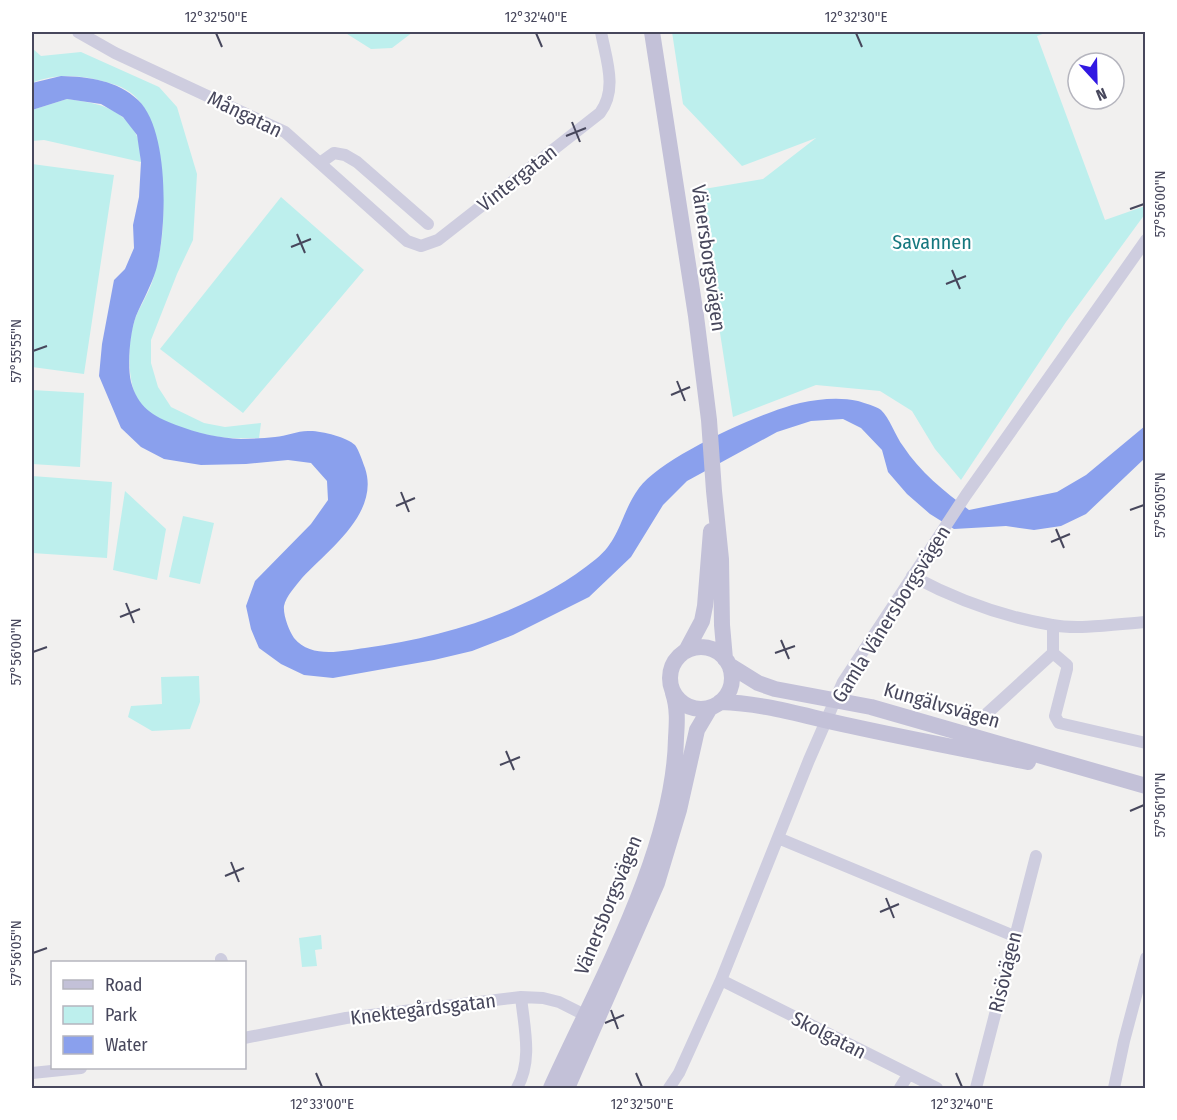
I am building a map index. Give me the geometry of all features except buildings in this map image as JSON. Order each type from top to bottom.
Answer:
[{"type":"main road","name":"Vänersborgsvägen","points":[[652,32],[696,316],[709,420],[721,559],[722,625],[727,662]]},
{"type":"main road","name":"Vänersborgsvägen","points":[[686,651],[702,621],[705,606],[714,491]]},
{"type":"main road","points":[[696,647],[707,648],[717,652],[727,662],[732,681],[726,696],[715,705],[703,709],[689,707],[682,704],[673,693],[669,679],[670,670],[679,656],[686,651],[696,647]]},
{"type":"main road","name":"Kungälvsvägen","points":[[715,705],[747,703],[771,707],[827,721],[1146,786],[871,707],[775,689],[758,683],[727,662]]},
{"type":"main road","name":"Vänersborgsvägen","points":[[567,1089],[660,830],[672,781],[676,748],[677,705],[673,693]]},
{"type":"main road","name":"Vänersborgsvägen","points":[[551,1089],[591,1018],[657,883],[679,810],[697,730],[715,705]]},
{"type":"street","name":"Mångatan","points":[[78,32],[115,53],[285,132],[407,241],[421,246]]},
{"type":"street","name":"Vintergatan","points":[[421,246],[438,240],[600,114],[608,103],[610,94],[601,32]]},
{"type":"street","points":[[320,163],[334,153],[345,154],[428,224]]},
{"type":"street","name":"Gamla Vänersborgsvägen","points":[[669,1089],[679,1073],[721,980],[843,682],[966,495],[1146,240]]},
{"type":"street","points":[[912,576],[942,592],[981,607],[1053,625],[1146,622]]},
{"type":"street","points":[[982,718],[1053,653],[1053,625]]},
{"type":"street","points":[[1053,653],[1067,665],[1055,716],[1059,723],[1146,743]]},
{"type":"street","points":[[778,838],[1014,936]]},
{"type":"street","name":"Risövägen","points":[[976,1089],[1036,856]]},
{"type":"street","points":[[1114,1089],[1146,957]]},
{"type":"street","name":"Skolgatan","points":[[721,980],[937,1089]]},
{"type":"street","points":[[517,1089],[525,1070],[526,1056],[520,997]]},
{"type":"street","name":"Knektegårdsgatan","points":[[246,1038],[346,1018],[520,997],[543,998],[559,1002],[591,1018]]},
{"type":"street","points":[[32,1073],[71,1069]]},
{"type":"street","points":[[900,1089],[908,1075]]},
{"type":"green space","points":[[344,32],[413,32],[392,48],[371,49]]},
{"type":"green space","name":"Savannen","points":[[672,32],[1048,32],[1037,36],[1105,220],[1145,206],[1145,214],[1066,322],[961,480],[935,449],[912,411],[880,391],[816,385],[733,417],[698,190],[763,179],[816,138],[742,166],[683,104]]},
{"type":"green space","points":[[32,48],[41,56],[81,52],[159,87],[177,107],[197,174],[193,240],[151,340],[151,363],[158,387],[171,407],[204,423],[225,427],[261,423],[259,438],[219,437],[186,429],[164,422],[142,407],[133,388],[129,352],[132,329],[154,276],[162,238],[161,177],[152,127],[145,109],[134,95],[116,85],[74,76],[53,77],[32,83]]},
{"type":"green space","points":[[67,99],[97,104],[123,117],[136,134],[141,162],[44,140],[32,141],[32,110]]},
{"type":"green space","points":[[32,164],[114,175],[84,374],[32,367]]},
{"type":"green space","points":[[281,197],[364,270],[243,413],[160,349]]},
{"type":"green space","points":[[32,390],[84,393],[80,467],[32,464]]},
{"type":"green space","points":[[32,476],[112,482],[107,558],[32,553]]},
{"type":"green space","points":[[125,491],[166,529],[157,580],[113,570]]},
{"type":"green space","points":[[183,516],[214,523],[200,584],[169,577]]},
{"type":"green space","points":[[199,676],[200,702],[190,729],[152,731],[128,717],[131,706],[162,704],[161,677]]},
{"type":"green space","points":[[321,935],[322,949],[315,950],[317,966],[302,967],[299,938]]},
{"type":"water","points":[[61,76],[102,81],[130,93],[148,114],[156,134],[161,156],[164,207],[160,252],[156,270],[136,316],[129,358],[131,382],[142,404],[147,410],[167,422],[208,435],[245,439],[313,431],[351,442],[359,453],[368,484],[359,515],[338,542],[302,578],[285,602],[285,618],[292,635],[301,645],[309,649],[337,652],[426,637],[486,619],[544,593],[571,577],[604,551],[616,534],[639,488],[668,463],[738,426],[800,403],[844,399],[858,401],[879,409],[887,417],[900,442],[925,473],[969,510],[1057,492],[1086,475],[1145,426],[1145,458],[1086,514],[1061,526],[1034,530],[1006,526],[954,529],[930,514],[907,494],[888,472],[882,450],[861,428],[843,419],[811,421],[777,432],[687,481],[663,505],[631,557],[589,597],[513,635],[472,651],[333,678],[304,675],[281,664],[259,648],[251,629],[246,606],[255,581],[311,524],[328,500],[327,481],[311,463],[288,460],[201,465],[164,459],[141,447],[121,428],[99,376],[102,344],[114,280],[125,269],[134,248],[133,225],[139,197],[141,162],[137,135],[123,117],[101,104],[67,99],[32,110],[32,83]]}]
